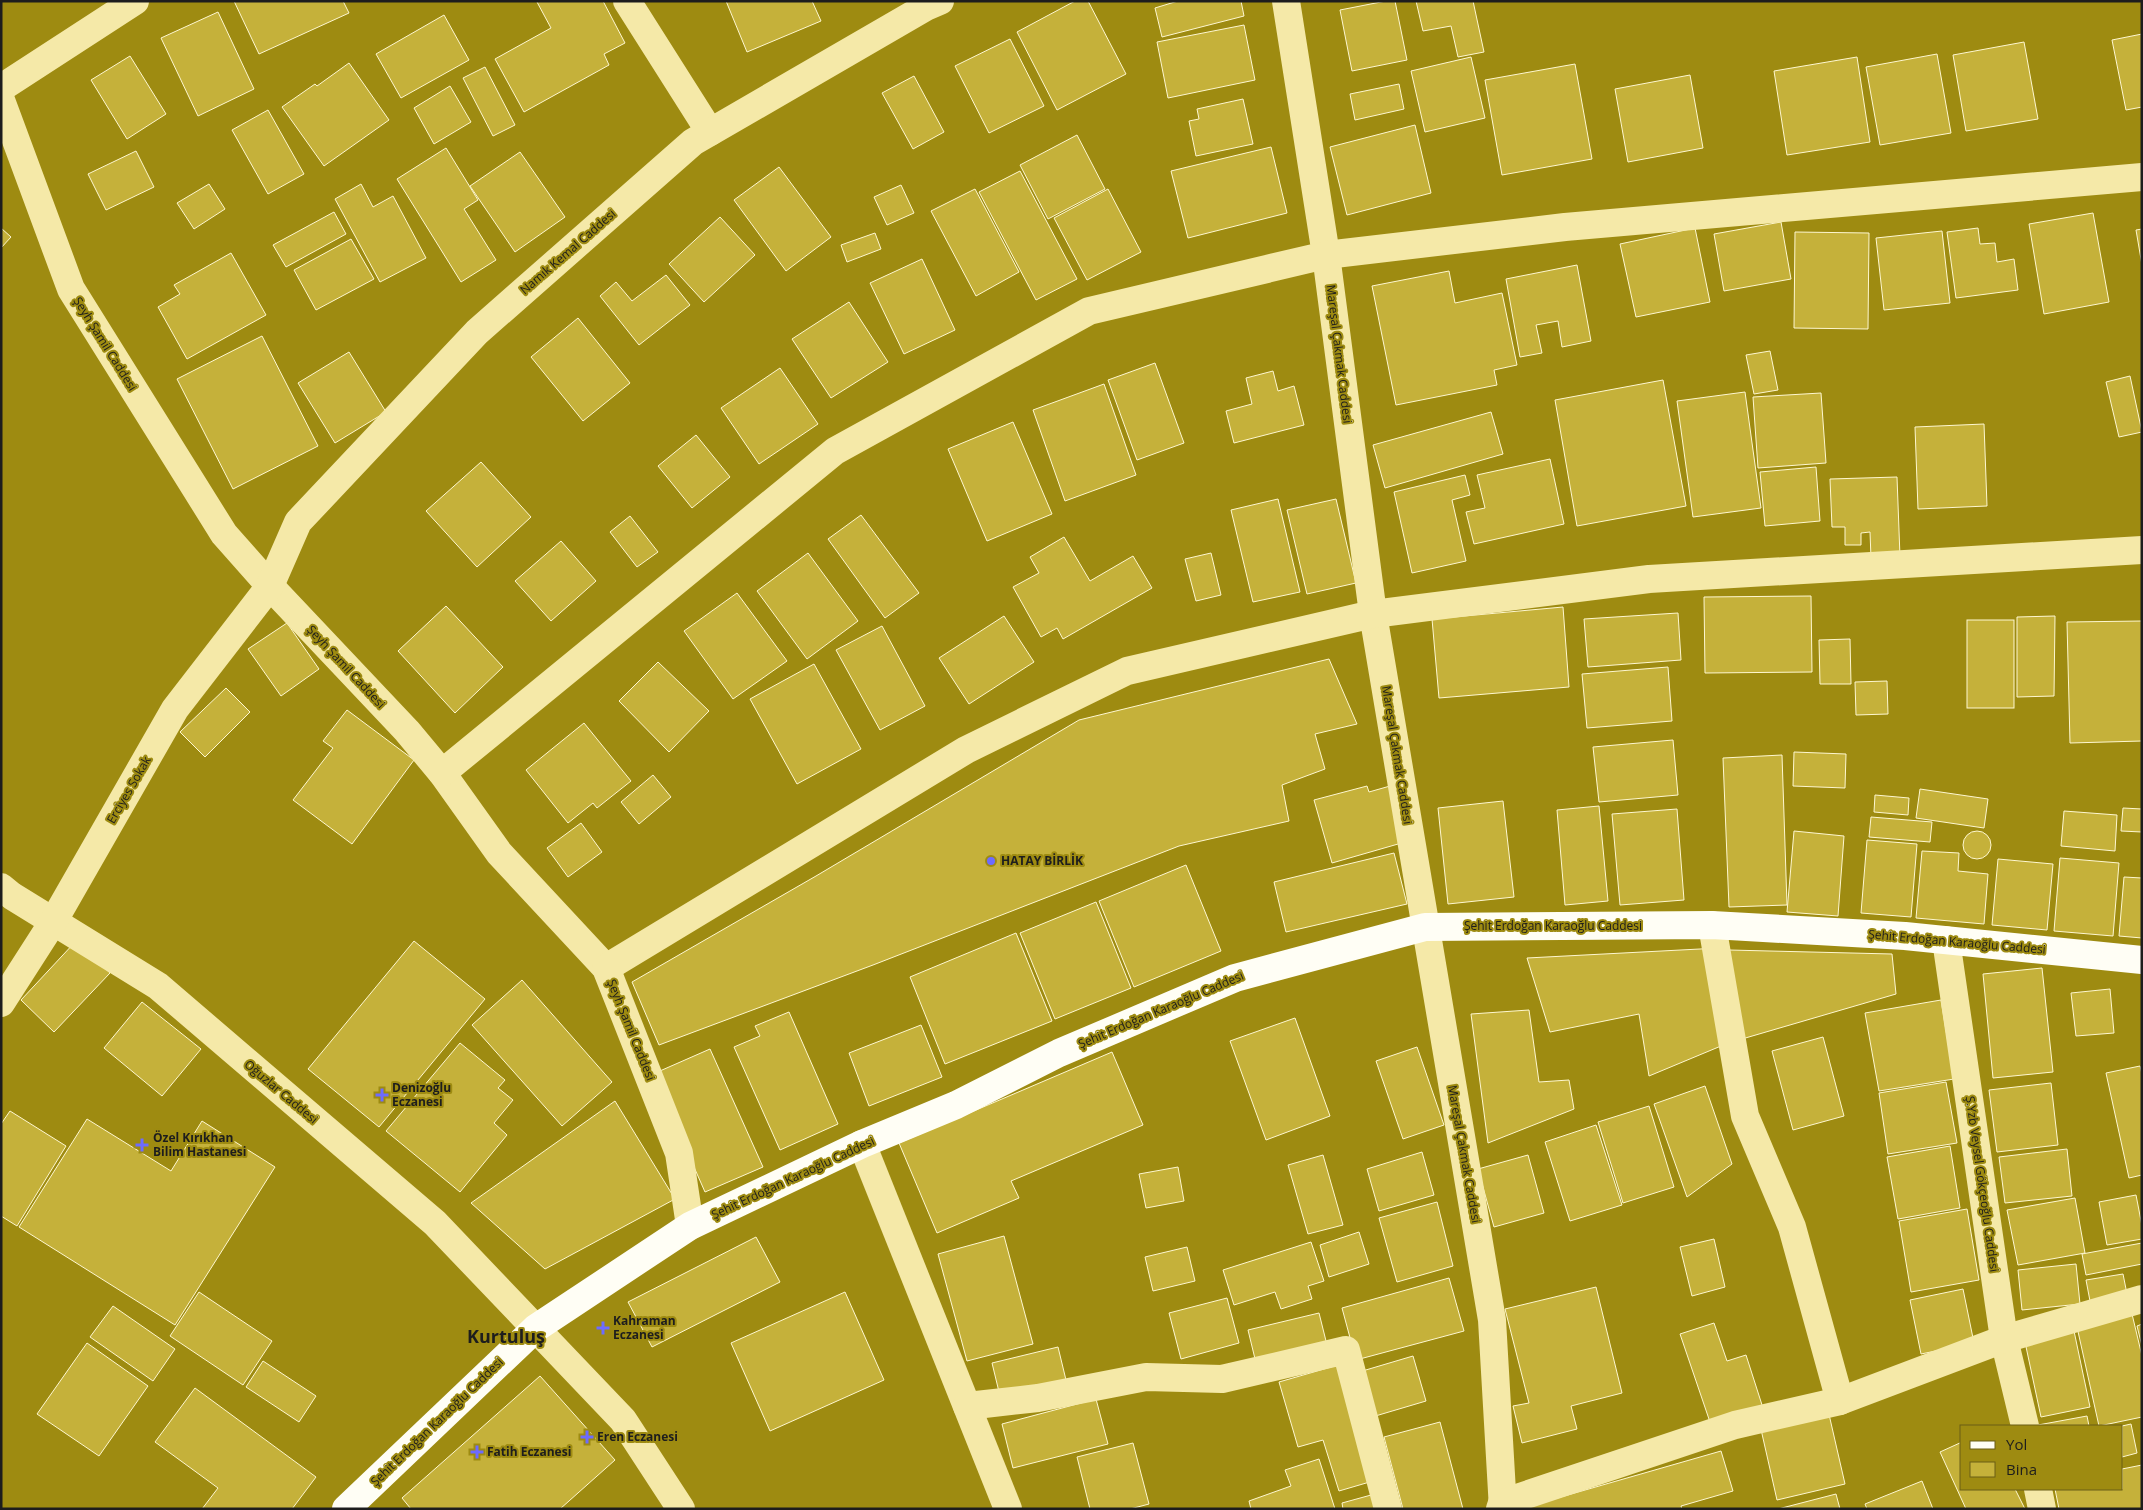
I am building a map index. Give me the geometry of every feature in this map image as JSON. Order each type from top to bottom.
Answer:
[{"type":"main road","name":"Şehit Erdoğan Karaoğlu Caddesi","points":[[346,1509],[536,1328],[690,1226],[862,1144],[956,1105],[1059,1053],[1235,978],[1425,927],[1712,924],[1946,940],[2142,960]]},
{"type":"street","points":[[1,88],[135,1]]},
{"type":"street","points":[[627,1],[710,132]]},
{"type":"street","name":"Namık Kemal Caddesi","points":[[270,586],[298,522],[477,332],[693,142],[926,7],[940,1]]},
{"type":"street","name":"Mareşal Çakmak Caddesi","points":[[1286,1],[1326,255],[1373,614],[1492,1320],[1502,1507]]},
{"type":"street","name":"Şeyh Şamil Caddesi","points":[[1,100],[71,289],[224,534],[270,586],[407,731],[442,773],[499,853],[606,968],[679,1153],[690,1226]]},
{"type":"street","points":[[442,773],[835,451],[1089,311],[1326,255],[1565,227],[2142,177]]},
{"type":"street","points":[[606,968],[966,750],[1127,671],[1373,614],[1649,580],[2142,550]]},
{"type":"street","name":"Erciyes Sokak","points":[[1,1003],[53,922],[175,708],[270,586]]},
{"type":"street","name":"Oğuzlar Caddesi","points":[[1,887],[53,922],[158,986],[435,1223],[624,1420],[681,1509]]},
{"type":"street","points":[[1712,924],[1745,1116],[1792,1227],[1840,1400]]},
{"type":"street","name":"Ş.Yzb Veysel Gökçeoğlu Caddesi","points":[[1946,940],[2004,1339],[2025,1425]]},
{"type":"street","points":[[862,1144],[1008,1509]]},
{"type":"street","points":[[1502,1507],[1735,1425],[1840,1400],[2004,1339],[2142,1299]]},
{"type":"street","points":[[967,1406],[1038,1398],[1146,1376],[1222,1379],[1346,1350],[1388,1509]]},
{"type":"street","points":[[2038,1490],[2042,1509]]},
{"type":"building","points":[[234,1],[343,1],[349,13],[259,54]]},
{"type":"building","points":[[603,1],[625,43],[604,54],[609,65],[524,112],[495,59],[551,28],[537,2]]},
{"type":"building","points":[[726,1],[812,1],[821,21],[747,52]]},
{"type":"building","points":[[1075,1],[1088,1],[1126,74],[1057,110],[1017,32]]},
{"type":"building","points":[[1178,1],[1241,1],[1244,16],[1162,37],[1155,8]]},
{"type":"building","points":[[1395,1],[1407,60],[1352,71],[1340,10]]},
{"type":"building","points":[[1416,1],[1473,1],[1484,52],[1458,57],[1451,26],[1423,31]]},
{"type":"building","points":[[218,12],[254,89],[198,116],[161,38]]},
{"type":"building","points":[[444,15],[469,60],[401,98],[376,54]]},
{"type":"building","points":[[1244,25],[1255,80],[1168,98],[1157,42]]},
{"type":"building","points":[[2142,34],[2142,107],[2126,110],[2112,40]]},
{"type":"building","points":[[1010,39],[1044,106],[989,133],[955,66]]},
{"type":"building","points":[[2024,42],[2038,119],[1966,131],[1953,55]]},
{"type":"building","points":[[1937,54],[1951,133],[1880,145],[1866,67]]},
{"type":"building","points":[[130,56],[166,114],[127,139],[91,80]]},
{"type":"building","points":[[1471,57],[1485,118],[1425,132],[1411,71]]},
{"type":"building","points":[[1857,57],[1870,142],[1787,155],[1774,71]]},
{"type":"building","points":[[349,63],[389,120],[324,166],[282,107],[315,84],[317,86]]},
{"type":"building","points":[[1575,64],[1592,159],[1502,175],[1485,80]]},
{"type":"building","points":[[485,67],[515,125],[493,136],[463,78]]},
{"type":"building","points":[[1690,75],[1703,148],[1628,162],[1615,89]]},
{"type":"building","points":[[914,76],[944,132],[913,149],[882,93]]},
{"type":"building","points":[[1399,84],[1404,109],[1355,120],[1350,94]]},
{"type":"building","points":[[450,86],[471,122],[434,144],[414,108]]},
{"type":"building","points":[[1243,99],[1253,144],[1196,156],[1189,121],[1199,119],[1197,109]]},
{"type":"building","points":[[268,110],[304,174],[268,194],[232,130]]},
{"type":"building","points":[[1415,125],[1431,193],[1347,215],[1330,147]]},
{"type":"building","points":[[1077,135],[1105,189],[1048,219],[1020,165]]},
{"type":"building","points":[[1271,147],[1287,213],[1188,238],[1171,171]]},
{"type":"building","points":[[446,148],[478,200],[464,209],[496,260],[461,282],[397,179]]},
{"type":"building","points":[[136,151],[154,187],[106,210],[88,174]]},
{"type":"building","points":[[520,152],[565,217],[515,252],[470,186]]},
{"type":"building","points":[[779,167],[831,237],[786,271],[734,200]]},
{"type":"building","points":[[1020,171],[1077,279],[1036,300],[979,192]]},
{"type":"building","points":[[209,184],[225,209],[194,229],[177,203]]},
{"type":"building","points":[[361,184],[373,207],[393,196],[426,258],[380,282],[335,199]]},
{"type":"building","points":[[901,185],[914,213],[887,225],[874,197]]},
{"type":"building","points":[[975,189],[1019,272],[976,296],[931,211]]},
{"type":"building","points":[[1108,189],[1141,252],[1087,280],[1054,218]]},
{"type":"building","points":[[334,212],[346,234],[286,267],[273,245]]},
{"type":"building","points":[[2093,213],[2109,302],[2044,314],[2029,224]]},
{"type":"building","points":[[720,217],[755,255],[704,302],[669,264]]},
{"type":"building","points":[[1781,222],[1791,279],[1724,291],[1714,234]]},
{"type":"building","points":[[1,228],[11,237],[1,248]]},
{"type":"building","points":[[1695,228],[1710,302],[1636,317],[1620,244]]},
{"type":"building","points":[[1978,228],[1980,244],[1995,243],[1997,262],[2014,259],[2018,290],[1956,298],[1947,232]]},
{"type":"building","points":[[2142,229],[2142,265],[2136,230]]},
{"type":"building","points":[[1942,231],[1950,303],[1884,310],[1876,238]]},
{"type":"building","points":[[1795,232],[1869,233],[1868,329],[1794,328]]},
{"type":"building","points":[[875,233],[881,249],[847,262],[841,245]]},
{"type":"building","points":[[351,239],[374,279],[316,310],[294,270]]},
{"type":"building","points":[[231,253],[266,315],[187,359],[158,307],[180,294],[174,285]]},
{"type":"building","points":[[922,259],[955,330],[904,354],[870,283]]},
{"type":"building","points":[[1577,265],[1591,341],[1562,347],[1558,321],[1536,325],[1542,353],[1520,357],[1506,279]]},
{"type":"building","points":[[1449,271],[1455,303],[1502,293],[1517,365],[1494,370],[1497,385],[1396,405],[1372,286]]},
{"type":"building","points":[[666,275],[690,305],[639,345],[600,296],[616,282],[632,301]]},
{"type":"building","points":[[849,302],[888,362],[831,398],[792,339]]},
{"type":"building","points":[[578,318],[630,383],[583,421],[531,357]]},
{"type":"building","points":[[262,336],[318,446],[233,489],[177,379]]},
{"type":"building","points":[[1770,351],[1778,390],[1754,394],[1746,355]]},
{"type":"building","points":[[349,352],[386,412],[335,443],[298,383]]},
{"type":"building","points":[[1155,363],[1184,443],[1137,460],[1108,380]]},
{"type":"building","points":[[780,368],[818,424],[759,464],[721,408]]},
{"type":"building","points":[[1273,371],[1278,391],[1294,386],[1304,425],[1234,443],[1226,411],[1252,404],[1246,378]]},
{"type":"building","points":[[2130,376],[2142,432],[2119,437],[2106,382]]},
{"type":"building","points":[[1663,380],[1686,506],[1577,526],[1555,400]]},
{"type":"building","points":[[1104,384],[1136,475],[1065,501],[1033,410]]},
{"type":"building","points":[[1745,392],[1761,508],[1693,517],[1677,401]]},
{"type":"building","points":[[1821,393],[1826,463],[1758,468],[1753,397]]},
{"type":"building","points":[[1491,412],[1503,454],[1385,488],[1373,445]]},
{"type":"building","points":[[1013,422],[1052,514],[987,541],[948,449]]},
{"type":"building","points":[[1984,424],[1987,506],[1918,509],[1915,427]]},
{"type":"building","points":[[696,435],[730,477],[692,508],[658,466]]},
{"type":"building","points":[[1550,459],[1564,524],[1474,544],[1466,512],[1485,508],[1477,475]]},
{"type":"building","points":[[481,462],[531,517],[477,567],[426,511]]},
{"type":"building","points":[[1816,467],[1820,521],[1765,526],[1760,472]]},
{"type":"building","points":[[1465,475],[1470,495],[1452,500],[1466,561],[1412,573],[1394,492]]},
{"type":"building","points":[[1897,477],[1900,557],[1871,558],[1870,532],[1861,533],[1861,545],[1845,545],[1845,527],[1832,527],[1830,479]]},
{"type":"building","points":[[1278,499],[1300,592],[1253,602],[1231,510]]},
{"type":"building","points":[[1336,499],[1356,583],[1307,594],[1287,510]]},
{"type":"building","points":[[861,515],[919,593],[885,618],[828,539]]},
{"type":"building","points":[[630,516],[658,552],[637,567],[610,532]]},
{"type":"building","points":[[1064,537],[1090,581],[1133,556],[1152,588],[1063,639],[1057,628],[1041,637],[1013,587],[1039,573],[1030,557]]},
{"type":"building","points":[[561,541],[596,581],[551,621],[515,581]]},
{"type":"building","points":[[808,553],[858,621],[807,659],[757,591]]},
{"type":"building","points":[[1211,553],[1221,595],[1196,601],[1185,559]]},
{"type":"building","points":[[737,593],[787,661],[733,699],[684,631]]},
{"type":"building","points":[[1811,596],[1812,672],[1705,673],[1704,597]]},
{"type":"building","points":[[446,606],[503,667],[455,713],[398,651]]},
{"type":"building","points":[[1563,607],[1569,687],[1439,698],[1432,619]]},
{"type":"building","points":[[1678,613],[1681,660],[1588,667],[1584,619]]},
{"type":"building","points":[[1004,616],[1034,662],[969,704],[939,658]]},
{"type":"building","points":[[2055,616],[2054,696],[2017,697],[2017,617]]},
{"type":"building","points":[[1967,620],[2014,620],[2014,708],[1967,708]]},
{"type":"building","points":[[2142,621],[2142,741],[2070,743],[2067,622]]},
{"type":"building","points":[[287,623],[319,669],[281,696],[248,649]]},
{"type":"building","points":[[882,626],[925,706],[880,730],[836,650]]},
{"type":"building","points":[[1850,639],[1851,684],[1820,684],[1819,640]]},
{"type":"building","name":"HATAY BİRLİK","points":[[1329,659],[1357,724],[1315,734],[1325,769],[1282,785],[1289,821],[1179,846],[873,965],[659,1045],[632,982],[816,876],[1079,720]]},
{"type":"building","points":[[658,662],[709,711],[669,752],[619,701]]},
{"type":"building","points":[[814,664],[861,749],[797,784],[750,699]]},
{"type":"building","points":[[1668,667],[1672,721],[1587,728],[1582,674]]},
{"type":"building","points":[[1887,681],[1888,714],[1856,715],[1855,682]]},
{"type":"building","points":[[226,688],[250,712],[205,757],[180,732]]},
{"type":"building","points":[[347,710],[414,760],[352,844],[293,800],[333,748],[323,741]]},
{"type":"building","points":[[584,723],[631,781],[597,808],[593,803],[568,823],[526,770]]},
{"type":"building","points":[[1673,740],[1678,795],[1599,802],[1593,747]]},
{"type":"building","points":[[1794,752],[1846,754],[1845,788],[1793,786]]},
{"type":"building","points":[[1782,755],[1787,905],[1729,907],[1723,758]]},
{"type":"building","points":[[653,775],[671,797],[639,824],[621,802]]},
{"type":"building","points":[[1367,786],[1369,792],[1390,786],[1405,842],[1332,863],[1314,800]]},
{"type":"building","points":[[1920,789],[1988,799],[1984,828],[1916,818]]},
{"type":"building","points":[[1875,795],[1909,798],[1908,815],[1874,812]]},
{"type":"building","points":[[1503,801],[1514,897],[1448,904],[1438,808]]},
{"type":"building","points":[[1599,806],[1608,901],[1565,905],[1557,810]]},
{"type":"building","points":[[2123,808],[2142,809],[2142,832],[2121,831]]},
{"type":"building","points":[[1677,809],[1684,900],[1620,905],[1612,814]]},
{"type":"building","points":[[2064,811],[2117,815],[2115,851],[2061,846]]},
{"type":"building","points":[[1871,817],[1932,822],[1930,842],[1869,837]]},
{"type":"building","points":[[581,823],[602,852],[568,877],[547,848]]},
{"type":"building","points":[[1794,831],[1844,836],[1838,916],[1787,912]]},
{"type":"building","points":[[1977,831],[1987,835],[1991,845],[1987,855],[1977,859],[1967,855],[1963,845],[1967,835]]},
{"type":"building","points":[[1867,840],[1917,844],[1911,917],[1861,913]]},
{"type":"building","points":[[1922,851],[1959,853],[1958,871],[1988,874],[1984,924],[1916,918]]},
{"type":"building","points":[[1394,853],[1407,904],[1286,932],[1274,882]]},
{"type":"building","points":[[2060,858],[2119,863],[2113,936],[2054,931]]},
{"type":"building","points":[[1998,859],[2053,864],[2047,930],[1992,925]]},
{"type":"building","points":[[1186,865],[1221,951],[1134,987],[1099,901]]},
{"type":"building","points":[[2124,877],[2142,878],[2142,938],[2119,936]]},
{"type":"building","points":[[1096,902],[1131,988],[1055,1019],[1020,933]]},
{"type":"building","points":[[1016,933],[1052,1021],[945,1064],[910,977]]},
{"type":"building","points":[[76,941],[110,973],[54,1032],[21,1000]]},
{"type":"building","points":[[414,941],[485,999],[379,1127],[308,1069]]},
{"type":"building","points":[[1719,948],[1733,1041],[1649,1076],[1639,1014],[1550,1032],[1527,958]]},
{"type":"building","points":[[1729,950],[1892,954],[1896,994],[1742,1039]]},
{"type":"building","points":[[2042,968],[2053,1072],[1993,1078],[1983,974]]},
{"type":"building","points":[[522,980],[612,1082],[562,1126],[472,1025]]},
{"type":"building","points":[[2110,989],[2114,1033],[2076,1036],[2071,993]]},
{"type":"building","points":[[1941,1000],[1954,1079],[1879,1091],[1865,1013]]},
{"type":"building","points":[[142,1002],[201,1049],[162,1096],[104,1048]]},
{"type":"building","points":[[1529,1010],[1539,1082],[1569,1080],[1574,1109],[1488,1143],[1471,1014]]},
{"type":"building","points":[[789,1012],[838,1124],[780,1150],[734,1047],[760,1036],[755,1026]]},
{"type":"building","points":[[1295,1018],[1330,1116],[1266,1140],[1230,1041]]},
{"type":"building","points":[[921,1025],[942,1077],[869,1106],[849,1053]]},
{"type":"building","points":[[1823,1037],[1844,1116],[1793,1130],[1772,1051]]},
{"type":"building","points":[[460,1043],[505,1080],[498,1088],[513,1100],[494,1123],[507,1135],[460,1192],[386,1131]]},
{"type":"building","points":[[1417,1047],[1444,1125],[1403,1139],[1376,1061]]},
{"type":"building","points":[[710,1049],[763,1167],[705,1192],[653,1074]]},
{"type":"building","points":[[1112,1052],[1143,1125],[1011,1181],[1019,1198],[937,1233],[899,1143]]},
{"type":"building","points":[[2140,1066],[2142,1074],[2142,1175],[2129,1178],[2106,1073]]},
{"type":"building","points":[[1946,1082],[1957,1143],[1888,1154],[1879,1093]]},
{"type":"building","points":[[2051,1083],[2058,1145],[1997,1152],[1989,1090]]},
{"type":"building","points":[[1705,1086],[1732,1164],[1687,1197],[1654,1104]]},
{"type":"building","points":[[615,1101],[675,1199],[545,1269],[471,1203]]},
{"type":"building","points":[[1649,1106],[1674,1187],[1623,1203],[1598,1122]]},
{"type":"building","points":[[10,1111],[66,1146],[17,1226],[1,1216],[1,1124]]},
{"type":"building","points":[[87,1119],[171,1171],[202,1121],[275,1167],[175,1325],[19,1227]]},
{"type":"building","points":[[1596,1125],[1622,1205],[1570,1221],[1545,1142]]},
{"type":"building","points":[[1950,1146],[1960,1208],[1898,1219],[1887,1157]]},
{"type":"building","points":[[2067,1149],[2072,1196],[2005,1203],[1999,1157]]},
{"type":"building","points":[[1422,1152],[1434,1195],[1379,1211],[1367,1169]]},
{"type":"building","points":[[1323,1155],[1343,1225],[1308,1234],[1288,1165]]},
{"type":"building","points":[[1528,1155],[1544,1213],[1494,1227],[1478,1169]]},
{"type":"building","points":[[1178,1167],[1184,1201],[1146,1208],[1139,1174]]},
{"type":"building","points":[[2136,1195],[2142,1226],[2142,1239],[2107,1245],[2099,1202]]},
{"type":"building","points":[[2075,1198],[2085,1253],[2018,1265],[2007,1210]]},
{"type":"building","points":[[1437,1202],[1453,1266],[1397,1282],[1379,1218]]},
{"type":"building","points":[[1967,1209],[1979,1280],[1911,1292],[1899,1221]]},
{"type":"building","points":[[1359,1232],[1369,1264],[1329,1277],[1320,1245]]},
{"type":"building","points":[[1004,1236],[1033,1344],[967,1361],[938,1254]]},
{"type":"building","points":[[756,1237],[780,1282],[652,1347],[628,1302]]},
{"type":"building","points":[[1714,1239],[1725,1287],[1692,1296],[1680,1247]]},
{"type":"building","points":[[1311,1242],[1324,1281],[1308,1286],[1312,1299],[1281,1309],[1275,1292],[1234,1305],[1223,1270]]},
{"type":"building","points":[[2142,1243],[2142,1264],[2086,1275],[2082,1254]]},
{"type":"building","points":[[1187,1247],[1195,1281],[1153,1291],[1145,1257]]},
{"type":"building","points":[[2076,1264],[2080,1304],[2022,1310],[2018,1270]]},
{"type":"building","points":[[2123,1274],[2127,1294],[2090,1301],[2086,1280]]},
{"type":"building","points":[[1449,1278],[1464,1331],[1356,1360],[1342,1308]]},
{"type":"building","points":[[1596,1287],[1622,1393],[1571,1406],[1577,1429],[1522,1443],[1513,1406],[1529,1403],[1505,1309]]},
{"type":"building","points":[[1963,1289],[1974,1343],[1921,1354],[1910,1300]]},
{"type":"building","points":[[199,1292],[272,1341],[243,1385],[170,1336]]},
{"type":"building","points":[[845,1292],[884,1380],[770,1431],[731,1343]]},
{"type":"building","points":[[1227,1298],[1239,1343],[1181,1359],[1169,1313]]},
{"type":"building","points":[[113,1306],[175,1349],[153,1381],[90,1337]]},
{"type":"building","points":[[1319,1313],[1327,1345],[1256,1363],[1248,1330]]},
{"type":"building","points":[[2132,1314],[2142,1356],[2142,1417],[2099,1425],[2077,1327]]},
{"type":"building","points":[[1714,1323],[1727,1361],[1746,1355],[1763,1408],[1711,1425],[1680,1334]]},
{"type":"building","points":[[2142,1324],[2142,1346],[2137,1326]]},
{"type":"building","points":[[2074,1331],[2090,1407],[2041,1417],[2025,1342]]},
{"type":"building","points":[[87,1343],[148,1386],[99,1456],[37,1414]]},
{"type":"building","points":[[1058,1347],[1066,1380],[1000,1396],[992,1363]]},
{"type":"building","points":[[1413,1356],[1426,1401],[1372,1417],[1359,1372]]},
{"type":"building","points":[[263,1361],[316,1396],[299,1422],[246,1387]]},
{"type":"building","points":[[1338,1365],[1373,1481],[1339,1491],[1323,1440],[1298,1447],[1279,1382]]},
{"type":"building","points":[[540,1376],[615,1460],[560,1509],[411,1509],[402,1498]]},
{"type":"building","points":[[195,1388],[316,1477],[292,1509],[202,1509],[218,1488],[155,1442]]},
{"type":"building","points":[[1096,1399],[1108,1444],[1013,1468],[1002,1424]]},
{"type":"building","points":[[1828,1410],[1845,1484],[1777,1500],[1760,1425]]},
{"type":"building","points":[[2087,1416],[2089,1425],[2038,1425]]},
{"type":"building","points":[[1440,1422],[1463,1509],[1403,1509],[1384,1437]]},
{"type":"building","points":[[2131,1424],[2137,1453],[2123,1457],[2123,1426]]},
{"type":"building","points":[[1133,1443],[1149,1504],[1130,1509],[1090,1509],[1077,1457]]},
{"type":"building","points":[[1960,1443],[1960,1490],[2016,1490],[2025,1509],[1966,1509],[1940,1452]]},
{"type":"building","points":[[1721,1451],[1733,1491],[1681,1506],[1682,1509],[1519,1509]]},
{"type":"building","points":[[1319,1459],[1335,1509],[1251,1509],[1249,1501],[1291,1486],[1285,1470]]},
{"type":"building","points":[[2142,1465],[2142,1509],[2059,1509],[2055,1490],[2123,1490],[2123,1469]]},
{"type":"building","points":[[1922,1481],[1933,1509],[1867,1509],[1865,1504]]},
{"type":"building","points":[[1382,1492],[1387,1509],[1343,1509],[1342,1503]]},
{"type":"building","points":[[1836,1494],[1840,1509],[1778,1509]]},
{"type":"place","name":"HATAY BİRLİK","points":[[991,861]]},
{"type":"place","name":"Denizoğlu Eczanesi","points":[[382,1095]]},
{"type":"place","name":"Özel Kırıkhan Bilim Hastanesi","points":[[142,1145]]},
{"type":"place","name":"Kahraman Eczanesi","points":[[603,1328]]},
{"type":"place","name":"Eren Eczanesi","points":[[587,1437]]},
{"type":"place","name":"Fatih Eczanesi","points":[[477,1452]]},
{"type":"district","name":"Kurtuluş","points":[[506,1337]]}]
